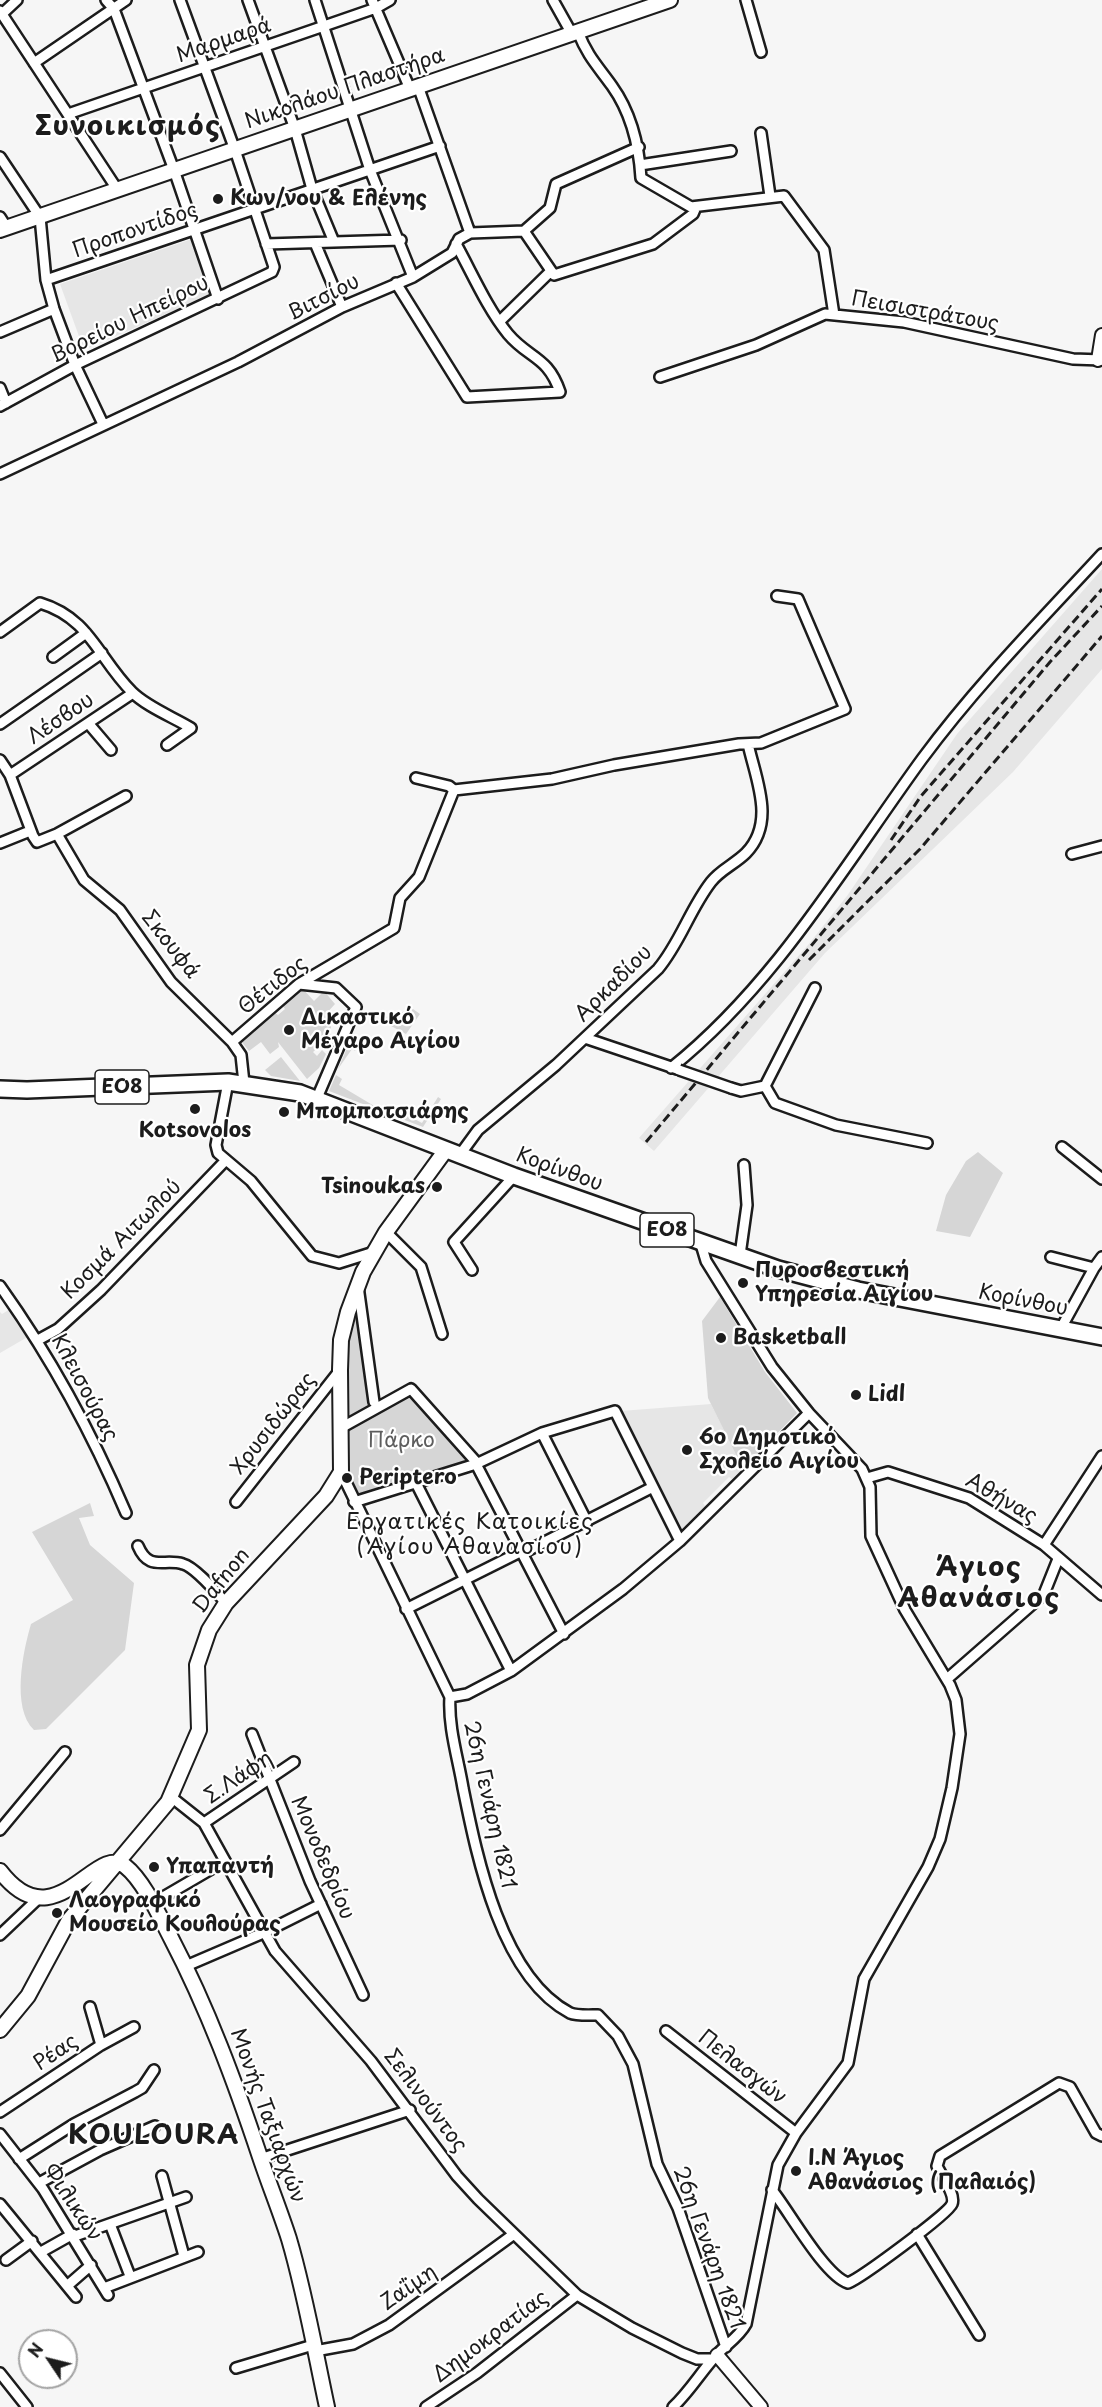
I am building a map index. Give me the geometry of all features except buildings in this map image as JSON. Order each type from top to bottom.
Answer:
[{"type":"main road","name":"Νικολάου Πλαστήρα","points":[[2,225],[40,217],[575,33],[635,5],[670,0]]},
{"type":"main road","name":"Κορίνθου","points":[[0,1089],[27,1090],[228,1082],[244,1083],[317,1098],[514,1176],[740,1255],[822,1281],[1102,1337]]},
{"type":"main road","points":[[338,1478],[343,1331],[357,1284],[386,1232],[452,1153]]},
{"type":"main road","name":"Dafnon","points":[[0,2030],[28,1996],[69,1920],[161,1811],[170,1796],[199,1730],[197,1665],[214,1620],[226,1603],[338,1478]]},
{"type":"main road","points":[[0,1871],[17,1889],[40,1897],[62,1894],[105,1863],[117,1862]]},
{"type":"main road","name":"Μονής Ταξιαρχών","points":[[117,1862],[127,1868],[153,1904],[186,1966],[237,2086],[289,2239],[327,2407]]},
{"type":"street","points":[[17,0],[1,12],[117,189]]},
{"type":"street","points":[[106,0],[114,9],[174,170],[218,298]]},
{"type":"street","points":[[34,63],[126,0]]},
{"type":"street","points":[[180,0],[203,68],[235,150],[266,244],[401,240]]},
{"type":"street","points":[[248,0],[295,129],[312,189],[334,242]]},
{"type":"street","points":[[315,0],[370,170],[401,240],[413,277]]},
{"type":"street","name":"Μαρμαρά","points":[[68,114],[324,27],[374,4],[390,0]]},
{"type":"street","points":[[553,0],[588,57],[626,110],[639,147],[641,178],[691,207],[770,196],[761,133]]},
{"type":"street","points":[[746,0],[761,52]]},
{"type":"street","points":[[374,4],[440,147],[470,233],[524,231],[550,208],[556,184],[639,147]]},
{"type":"street","name":"Προποντίδος","points":[[46,280],[440,147]]},
{"type":"street","points":[[640,165],[730,151]]},
{"type":"street","points":[[0,157],[40,217],[46,280],[54,309],[75,365],[103,424]]},
{"type":"street","name":"Πεισιστράτους","points":[[770,196],[784,196],[825,250],[834,315],[904,322],[1073,359],[1100,360]]},
{"type":"street","points":[[524,231],[554,276],[653,244],[693,214],[696,207]]},
{"type":"street","name":"Βιτσίου","points":[[0,474],[238,362],[342,307],[413,277],[452,253],[456,244],[470,233]]},
{"type":"street","points":[[315,243],[342,307]]},
{"type":"street","name":"Βορείου Ηπείρου","points":[[3,405],[75,365],[269,275],[274,267],[266,244]]},
{"type":"street","points":[[396,283],[467,397],[560,392],[552,372],[510,335],[500,321],[456,244]]},
{"type":"street","points":[[500,321],[551,271]]},
{"type":"street","points":[[0,332],[54,309]]},
{"type":"street","points":[[660,377],[756,345],[819,316],[834,315]]},
{"type":"street","points":[[1100,360],[1102,335]]},
{"type":"street","points":[[0,388],[3,405]]},
{"type":"street","points":[[675,1069],[719,1027],[762,978],[849,866],[922,760],[952,721],[1016,646],[1102,554]]},
{"type":"street","points":[[416,778],[449,786],[454,790],[552,779],[614,765],[761,743],[845,709],[798,599],[777,596]]},
{"type":"street","points":[[0,632],[40,603],[61,609],[76,620],[133,693],[191,728],[167,745]]},
{"type":"street","points":[[53,657],[86,633]]},
{"type":"street","points":[[0,724],[102,653]]},
{"type":"street","name":"Λέσβου","points":[[10,776],[133,693]]},
{"type":"street","points":[[88,723],[111,750]]},
{"type":"street","name":"Αρκαδίου","points":[[452,1153],[585,1038],[667,957],[711,882],[748,851],[755,841],[764,807],[748,744]]},
{"type":"street","points":[[0,760],[10,776],[30,831],[35,840],[40,842],[126,796]]},
{"type":"street","name":"Θέτιδος","points":[[232,1042],[299,984],[394,928],[400,898],[419,877],[454,790]]},
{"type":"street","points":[[0,843],[30,831]]},
{"type":"street","name":"Σκουφά","points":[[57,834],[84,880],[120,910],[171,982],[232,1042],[241,1055],[244,1083]]},
{"type":"street","points":[[1072,854],[1102,846]]},
{"type":"street","points":[[299,984],[336,988],[356,1007],[317,1098]]},
{"type":"street","points":[[765,1086],[815,988]]},
{"type":"street","points":[[585,1038],[741,1091],[765,1086]]},
{"type":"street","points":[[228,1082],[216,1145],[218,1153],[251,1181],[312,1256],[339,1263],[374,1252]]},
{"type":"street","points":[[765,1086],[775,1103],[836,1125],[927,1143]]},
{"type":"street","points":[[1062,1146],[1102,1179]]},
{"type":"street","name":"Κοσμά Αιτωλού","points":[[38,1340],[58,1329],[101,1290],[226,1160]]},
{"type":"street","points":[[740,1255],[747,1205],[744,1165]]},
{"type":"street","points":[[472,1270],[454,1242],[514,1176]]},
{"type":"street","points":[[386,1232],[421,1268],[442,1334]]},
{"type":"street","points":[[674,2407],[696,2384],[718,2354],[742,2332],[750,2315],[772,2190],[783,2153],[848,2063],[864,1979],[928,1867],[940,1839],[959,1752],[958,1712],[947,1679],[905,1610],[871,1536],[871,1498],[867,1478],[857,1461],[809,1413],[772,1367],[706,1262],[700,1241]]},
{"type":"street","points":[[1051,1257],[1094,1268]]},
{"type":"street","points":[[1060,1330],[1102,1257]]},
{"type":"street","points":[[357,1284],[361,1293],[374,1402]]},
{"type":"street","name":"Κλεισούρας","points":[[0,1286],[38,1340],[50,1367],[80,1414],[126,1513]]},
{"type":"street","name":"Χρυσιδώρας","points":[[236,1502],[340,1370]]},
{"type":"street","points":[[339,1429],[411,1389],[477,1464],[564,1634]]},
{"type":"street","points":[[354,1502],[477,1464],[542,1433],[615,1411],[680,1541]]},
{"type":"street","points":[[450,1697],[467,1694],[511,1671],[564,1634],[680,1541],[809,1413]]},
{"type":"street","points":[[542,1433],[587,1522]]},
{"type":"street","points":[[1044,1545],[1102,1456]]},
{"type":"street","name":"Αθήνας","points":[[867,1478],[888,1472],[969,1498],[1044,1545],[1102,1595]]},
{"type":"street","name":"26η Γενάρη 1821","points":[[338,1478],[354,1502],[450,1697],[449,1710],[455,1747],[488,1894],[518,1960],[531,1980],[572,2014],[598,2015],[618,2036],[633,2064],[657,2164],[678,2208],[718,2354]]},
{"type":"street","points":[[416,1483],[511,1671]]},
{"type":"street","points":[[406,1609],[587,1522],[652,1487]]},
{"type":"street","points":[[138,1546],[142,1554],[150,1561],[188,1566],[226,1603]]},
{"type":"street","points":[[947,1679],[1044,1594],[1058,1559]]},
{"type":"street","name":"Μονοδεδρίου","points":[[252,1734],[321,1904],[363,1995]]},
{"type":"street","points":[[0,1830],[65,1752]]},
{"type":"street","name":"Σ.Λάφη","points":[[204,1823],[294,1762]]},
{"type":"street","name":"Σελινούντος","points":[[170,1796],[204,1823],[264,1933],[410,2110],[457,2176],[577,2295],[632,2328],[682,2353],[697,2359],[718,2354]]},
{"type":"street","points":[[153,1904],[213,1868]]},
{"type":"street","points":[[0,1935],[40,1897]]},
{"type":"street","points":[[186,1966],[264,1933],[321,1904]]},
{"type":"street","points":[[90,2007],[101,2045]]},
{"type":"street","name":"Ρέας","points":[[0,2112],[101,2045],[134,2027]]},
{"type":"street","name":"Πελασγών","points":[[666,2031],[796,2133]]},
{"type":"street","points":[[19,2159],[65,2129],[142,2088],[154,2070]]},
{"type":"street","points":[[772,2190],[820,2259],[844,2282],[853,2281],[917,2234],[952,2203],[952,2197],[937,2166],[938,2159],[1059,2083],[1070,2087],[1096,2133],[1102,2136]]},
{"type":"street","points":[[260,2159],[410,2110]]},
{"type":"street","points":[[39,2183],[155,2126]]},
{"type":"street","name":"Φιλικών","points":[[0,2134],[39,2183],[74,2235],[106,2291],[130,2276]]},
{"type":"street","points":[[162,2176],[184,2256]]},
{"type":"street","points":[[41,2252],[74,2235],[186,2197]]},
{"type":"street","points":[[0,2204],[76,2297]]},
{"type":"street","points":[[110,2224],[130,2276],[198,2252]]},
{"type":"street","name":"Ζαΐμη","points":[[236,2368],[314,2348],[353,2344],[389,2325],[514,2234]]},
{"type":"street","points":[[917,2234],[979,2335]]},
{"type":"street","points":[[6,2260],[32,2241]]},
{"type":"street","points":[[67,2286],[91,2265]]},
{"type":"street","name":"Δημοκρατίας","points":[[426,2407],[477,2373],[577,2295]]},
{"type":"street","points":[[718,2354],[761,2407]]},
{"type":"street","points":[[0,2373],[27,2407]]},
{"type":"shaded area","points":[[192,239],[210,295],[84,350],[60,284]]},
{"type":"shaded area","points":[[1102,569],[1102,669],[1013,772],[825,953],[654,1151],[639,1138],[808,945],[847,896],[957,734]]},
{"type":"shaded area","points":[[12,1308],[31,1335],[0,1353],[0,1312],[2,1314]]},
{"type":"shaded area","name":"6ο Δημοτικό Σχολείο Αιγίου","points":[[711,1404],[743,1469],[732,1479],[729,1477],[703,1503],[705,1506],[681,1530],[621,1411]]},
{"type":"green space","name":"Δικαστικό Μέγαρο Αιγίου","points":[[302,988],[314,1001],[324,991],[335,1004],[325,1015],[330,1020],[331,1028],[328,1031],[331,1034],[327,1038],[322,1036],[325,1041],[313,1052],[317,1056],[322,1050],[326,1054],[319,1068],[307,1079],[278,1042],[279,1047],[270,1054],[261,1042],[249,1051],[241,1041],[274,1012],[278,1015],[285,1009],[282,1005]]},
{"type":"green space","points":[[413,1009],[420,1014],[406,1034],[378,1019]]},
{"type":"green space","points":[[351,1039],[357,1041],[359,1045],[355,1051],[352,1049],[338,1069]]},
{"type":"green space","points":[[281,1057],[300,1081],[271,1076],[265,1070]]},
{"type":"green space","points":[[336,1075],[342,1079],[339,1085],[381,1110],[386,1104],[422,1123],[438,1097],[441,1099],[423,1127],[329,1091]]},
{"type":"green space","points":[[978,1152],[1003,1173],[970,1237],[936,1231],[946,1195],[966,1161]]},
{"type":"green space","points":[[720,1297],[765,1372],[797,1413],[743,1469],[708,1398],[702,1321]]},
{"type":"green space","points":[[358,1302],[372,1405],[345,1420],[348,1339]]},
{"type":"green space","name":"Πάρκο","points":[[411,1394],[469,1460],[356,1495],[346,1473],[344,1431]]},
{"type":"green space","points":[[90,1503],[94,1516],[79,1518],[90,1545],[134,1583],[125,1650],[46,1729],[34,1730],[27,1720],[21,1694],[22,1664],[31,1624],[73,1600],[32,1532]]},
{"type":"railway","points":[[891,840],[921,796],[1102,589]]},
{"type":"railway","points":[[646,1142],[1050,662],[1102,606]]},
{"type":"railway","points":[[809,960],[920,849],[1102,636]]},
{"type":"place","name":"Κων/νου & Ελένης","points":[[218,199]]},
{"type":"place","name":"Δικαστικό Μέγαρο Αιγίου","points":[[289,1030]]},
{"type":"place","name":"Kotsovolos","points":[[195,1109]]},
{"type":"place","name":"Μπομποτσιάρης","points":[[284,1112]]},
{"type":"place","name":"Tsinoukas","points":[[437,1187]]},
{"type":"place","name":"Πυροσβεστική Υπηρεσία Αιγίου","points":[[743,1283]]},
{"type":"place","name":"Basketball","points":[[721,1338]]},
{"type":"place","name":"Lidl","points":[[856,1395]]},
{"type":"place","name":"6ο Δημοτικό Σχολείο Αιγίου","points":[[687,1450]]},
{"type":"place","name":"Periptero","points":[[347,1478]]},
{"type":"place","name":"Υπαπαντή","points":[[154,1867]]},
{"type":"place","name":"Λαογραφικό Μουσείο Κουλούρας","points":[[57,1913]]},
{"type":"place","name":"Ι.Ν Άγιος Αθανάσιος (Παλαιός)","points":[[796,2171]]},
{"type":"district","name":"Συνοικισμός","points":[[128,128]]},
{"type":"district","name":"Εργατικές Κατοικίες (Αγίου Αθανασίου)","points":[[470,1536]]},
{"type":"district","name":"Άγιος Αθανάσιος","points":[[979,1584]]},
{"type":"district","name":"KOULOURA","points":[[154,2137]]}]
